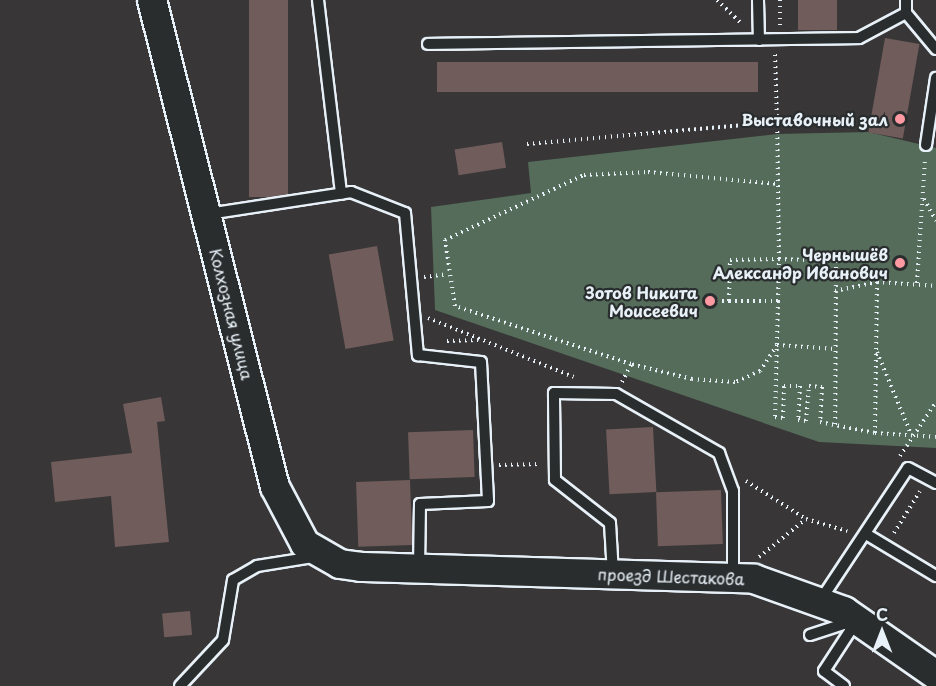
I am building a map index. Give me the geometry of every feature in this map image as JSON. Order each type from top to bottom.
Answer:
[{"type":"street","name":"Колхозная улица","points":[[152,0],[208,214],[275,487],[294,531],[321,556]]},
{"type":"street","name":"проезд Шестакова","points":[[321,556],[380,568],[754,579],[818,603],[856,621],[936,675]]},
{"type":"lane","points":[[318,0],[340,194]]},
{"type":"lane","points":[[758,0],[759,40]]},
{"type":"lane","points":[[906,0],[906,13],[936,49]]},
{"type":"lane","points":[[428,44],[859,38],[906,13]]},
{"type":"lane","points":[[926,145],[936,78]]},
{"type":"lane","points":[[208,214],[351,192],[405,213],[418,356],[481,362],[488,501],[420,504],[419,569]]},
{"type":"lane","points":[[613,574],[610,523],[555,480],[554,393],[616,394],[719,453],[733,491],[733,578]]},
{"type":"lane","points":[[818,603],[908,468],[936,483]]},
{"type":"lane","points":[[866,534],[936,576]]},
{"type":"lane","points":[[180,686],[223,640],[233,580],[257,566],[321,556]]},
{"type":"lane","points":[[810,635],[856,621]]},
{"type":"lane","points":[[844,686],[824,671],[856,621]]},
{"type":"path","points":[[717,0],[759,40]]},
{"type":"path","points":[[774,40],[779,259],[775,417],[783,418],[784,386],[800,386],[798,420],[806,421],[809,386],[822,387],[820,422],[875,434],[936,437]]},
{"type":"path","points":[[527,144],[777,123]]},
{"type":"path","points":[[917,283],[926,145]]},
{"type":"path","points":[[777,345],[760,371],[735,382],[692,379],[455,306],[447,274],[445,240],[584,175],[648,172],[778,184]]},
{"type":"path","points":[[924,198],[936,221]]},
{"type":"path","points":[[729,301],[730,260],[836,261],[835,425]]},
{"type":"path","points":[[412,279],[447,274]]},
{"type":"path","points":[[835,291],[877,282],[936,286]]},
{"type":"path","points":[[875,434],[877,282]]},
{"type":"path","points":[[710,301],[777,302]]},
{"type":"path","points":[[415,313],[616,394]]},
{"type":"path","points":[[777,345],[835,348]]},
{"type":"path","points":[[877,351],[911,435]]},
{"type":"path","points":[[906,446],[911,435],[936,402]]},
{"type":"path","points":[[719,453],[760,494],[806,519],[852,533]]},
{"type":"path","points":[[486,465],[555,464]]},
{"type":"path","points":[[886,547],[924,485]]},
{"type":"path","points":[[733,578],[806,519]]},
{"type":"green space","points":[[868,132],[936,148],[936,448],[819,442],[435,310],[431,207],[531,193],[528,162],[777,134]]},
{"type":"building","points":[[249,0],[288,0],[288,197],[249,197]]},
{"type":"building","points":[[798,0],[837,0],[837,30],[798,30]]},
{"type":"building","points":[[885,38],[919,44],[903,139],[868,133]]},
{"type":"building","points":[[437,62],[758,62],[758,92],[437,92]]},
{"type":"building","points":[[502,142],[506,168],[459,175],[455,150]]},
{"type":"building","points":[[377,246],[394,341],[345,349],[329,255]]},
{"type":"building","points":[[161,397],[165,421],[157,422],[169,542],[115,547],[111,496],[55,502],[51,462],[132,453],[123,404]]},
{"type":"building","points":[[653,427],[656,492],[609,494],[606,429]]},
{"type":"building","points":[[473,430],[475,477],[410,479],[408,432]]},
{"type":"building","points":[[410,480],[412,545],[358,547],[356,482]]},
{"type":"building","points":[[721,490],[723,544],[658,546],[656,492]]},
{"type":"building","points":[[190,611],[192,635],[164,637],[162,613]]},
{"type":"place","name":"Выставочный зал","points":[[900,119]]},
{"type":"place","name":"Чернышёв Александр Иванович","points":[[900,263]]},
{"type":"place","name":"Зотов Никита Моисеевич","points":[[710,301]]}]
